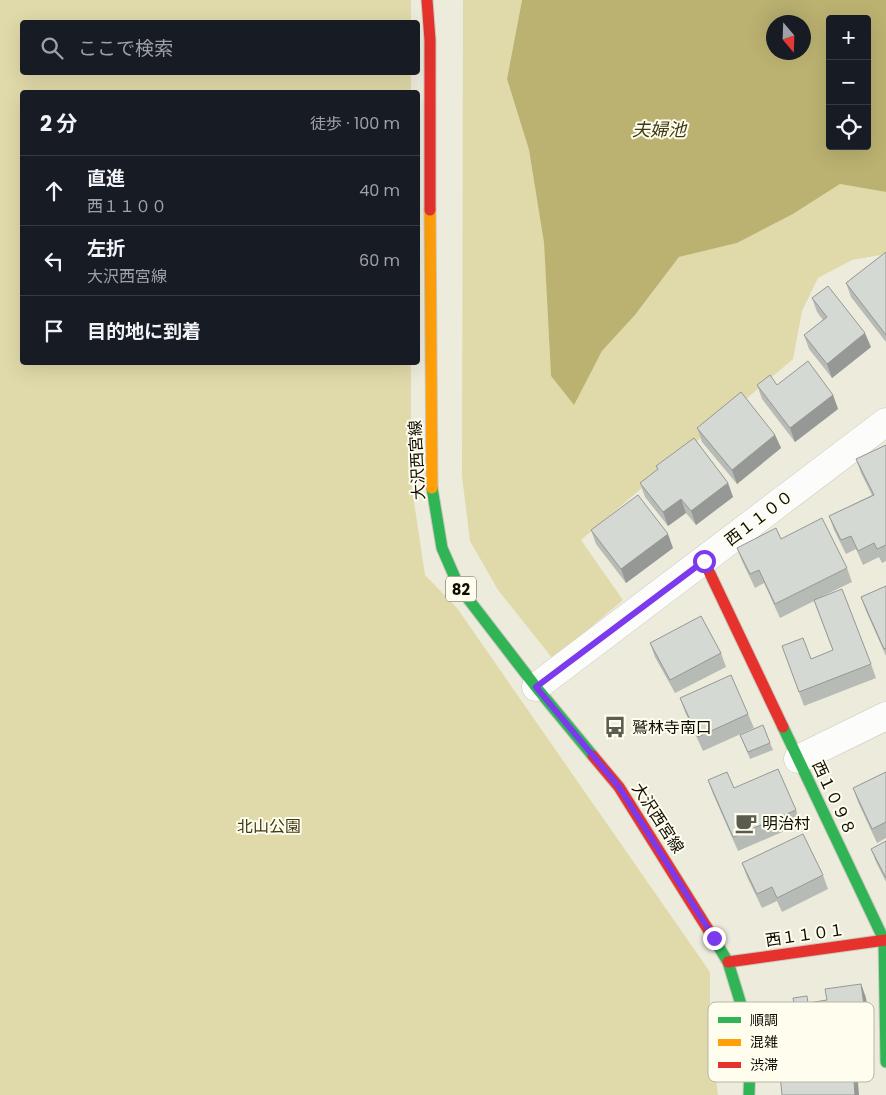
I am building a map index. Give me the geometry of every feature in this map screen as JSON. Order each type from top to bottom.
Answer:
[{"type":"main road","name":"大沢西宮線","points":[[427,0],[430,50],[431,484],[442,548],[460,587],[536,687],[619,787],[728,962],[740,1002]]},
{"type":"main road","name":"西１０９８","points":[[704,561],[885,940],[886,1062]]},
{"type":"main road","name":"西１１０１","points":[[728,962],[885,940]]},
{"type":"main road","name":"大沢西宮線","points":[[749,1082],[749,1095]]},
{"type":"street","name":"西１１００","points":[[536,687],[886,422]]},
{"type":"street","points":[[798,759],[886,716]]},
{"type":"green space","name":"北山公園","points":[[0,0],[411,0],[411,20],[20,20],[20,75],[411,75],[411,90],[20,90],[20,365],[411,365],[411,482],[425,575],[457,608],[710,972],[708,1082],[716,1082],[718,1095],[0,1095]]},
{"type":"green space","points":[[463,0],[522,0],[507,79],[529,150],[544,243],[551,376],[574,404],[602,351],[635,315],[679,257],[737,243],[793,214],[840,184],[886,192],[886,254],[852,260],[818,278],[802,311],[793,359],[581,540],[623,600],[553,659],[498,590],[470,541],[462,476]]},
{"type":"water","name":"夫婦池","points":[[522,0],[886,0],[886,192],[840,184],[793,214],[737,243],[679,257],[635,315],[602,351],[574,405],[551,376],[544,243],[529,150],[507,79]]},
{"type":"building","points":[[886,252],[886,335],[846,283]]},
{"type":"building","points":[[828,286],[865,333],[827,364],[804,335],[827,317],[812,298]]},
{"type":"building","points":[[808,361],[833,395],[790,428],[757,385],[770,375],[777,385]]},
{"type":"building","points":[[741,392],[775,435],[732,470],[697,428]]},
{"type":"building","points":[[694,438],[728,483],[691,511],[681,499],[663,512],[640,483],[658,469],[656,466]]},
{"type":"building","points":[[886,445],[886,545],[877,549],[874,543],[858,551],[851,536],[841,540],[829,516],[874,495],[856,459]]},
{"type":"building","points":[[638,495],[668,534],[621,569],[591,530]]},
{"type":"building","points":[[822,518],[847,568],[775,604],[759,570],[750,574],[737,548],[776,528],[781,539]]},
{"type":"building","points":[[886,586],[886,648],[884,649],[861,597]]},
{"type":"building","points":[[842,589],[871,664],[799,692],[782,646],[803,638],[811,659],[833,650],[814,600]]},
{"type":"building","points":[[701,616],[721,653],[670,680],[650,643]]},
{"type":"building","points":[[731,675],[748,714],[698,737],[680,698]]},
{"type":"building","points":[[763,725],[770,743],[748,752],[740,735]]},
{"type":"building","points":[[778,769],[796,810],[733,837],[708,780],[727,772],[734,788]]},
{"type":"building","points":[[886,772],[886,822],[872,829],[853,788]]},
{"type":"building","points":[[803,834],[823,875],[777,898],[772,887],[757,894],[742,863]]},
{"type":"building","points":[[886,841],[886,878],[871,849]]},
{"type":"building","points":[[861,984],[864,1002],[814,1002],[827,1000],[825,989]]},
{"type":"building","points":[[807,996],[808,1002],[794,1002],[793,998]]},
{"type":"building","points":[[781,1082],[854,1082],[855,1095],[782,1095]]},
{"type":"traffic: fast","points":[[432,488],[442,548],[459,587],[536,687],[593,756]]},
{"type":"traffic: fast","points":[[783,727],[884,940],[886,1062]]},
{"type":"traffic: fast","points":[[709,931],[728,962],[740,1002]]},
{"type":"traffic: fast","points":[[749,1082],[749,1095]]},
{"type":"traffic: slow","points":[[430,210],[432,488]]},
{"type":"traffic: jam","points":[[427,0],[430,40],[430,210]]},
{"type":"traffic: jam","points":[[704,561],[783,727]]},
{"type":"traffic: jam","points":[[593,756],[619,787],[709,931]]},
{"type":"traffic: jam","points":[[728,962],[886,940]]},
{"type":"place","name":"鷲林寺南口","points":[[615,727]]},
{"type":"place","name":"明治村","points":[[746,823]]},
{"type":"route","points":[[704,561],[536,687],[619,787],[714,938]]}]
